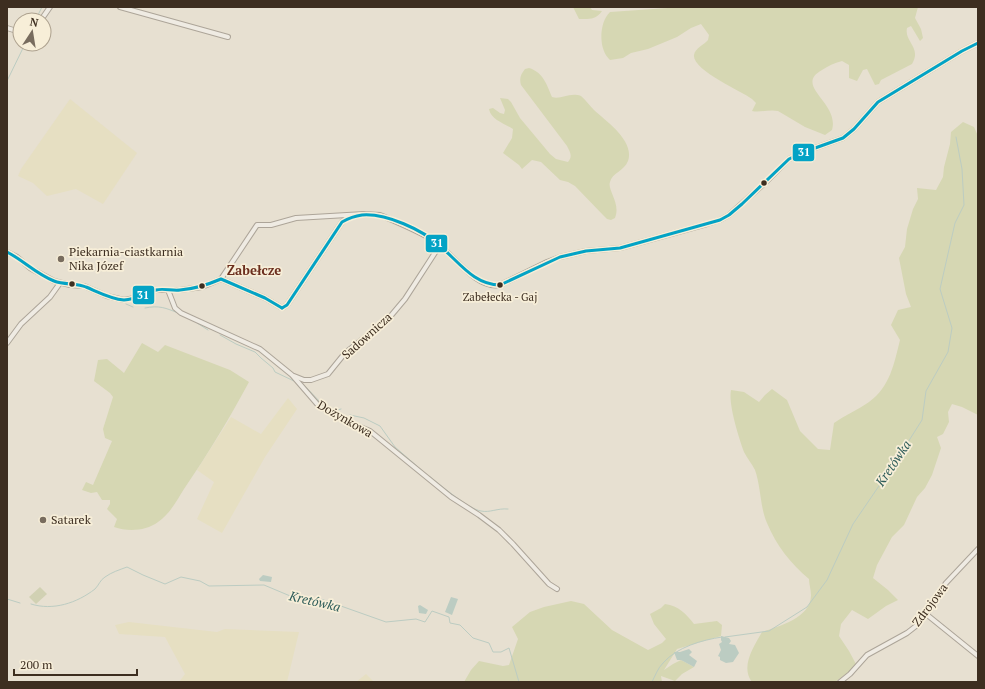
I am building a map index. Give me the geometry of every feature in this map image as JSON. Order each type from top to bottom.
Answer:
[{"type":"street","points":[[120,7],[228,37]]},
{"type":"street","points":[[7,252],[17,257],[41,275],[60,283],[84,286],[107,296],[124,300],[140,297],[156,290],[180,290],[202,287],[222,279],[257,226],[271,225],[296,218],[364,214],[380,215],[418,232],[440,246],[477,279],[488,285],[500,286],[560,257],[586,251],[620,248],[720,220],[729,215],[742,204],[789,159],[843,138],[854,129],[878,102],[962,51],[978,43]]},
{"type":"street","points":[[222,279],[265,298],[282,308],[287,304],[342,222],[350,216]]},
{"type":"street","name":"Sadownicza","points":[[292,375],[304,380],[311,380],[328,374],[345,353],[393,314],[405,299],[440,246]]},
{"type":"street","points":[[7,343],[21,324],[50,297],[60,283]]},
{"type":"street","name":"Dożynkowa","points":[[168,290],[175,308],[181,313],[254,346],[292,375],[318,405],[341,419],[370,431],[451,496],[499,530],[549,584],[557,589]]},
{"type":"street","name":"Zdrojowa","points":[[840,682],[850,674],[867,655],[907,633],[916,626],[926,614],[946,583],[978,549]]},
{"type":"street","points":[[926,614],[978,656]]},
{"type":"shaded area","points":[[70,99],[137,153],[103,204],[76,189],[47,196],[33,183],[18,176],[21,169]]},
{"type":"shaded area","points":[[288,398],[297,409],[265,457],[222,533],[197,519],[214,482],[197,470],[231,417],[261,434]]},
{"type":"shaded area","points":[[263,575],[272,577],[271,582],[260,581],[259,579]]},
{"type":"shaded area","points":[[451,597],[458,599],[452,615],[445,612]]},
{"type":"shaded area","points":[[420,605],[428,610],[426,614],[419,613],[418,606]]},
{"type":"shaded area","points":[[129,622],[217,632],[225,629],[299,632],[287,682],[179,682],[185,674],[165,637],[119,634],[115,625]]},
{"type":"shaded area","points":[[721,636],[729,638],[731,641],[729,644],[735,645],[739,653],[733,662],[726,663],[720,660],[720,657],[718,656],[721,650],[719,644],[722,642]]},
{"type":"shaded area","points":[[689,649],[692,652],[689,655],[697,661],[694,667],[681,660],[677,660],[674,652]]},
{"type":"shaded area","points":[[366,674],[374,682],[356,682]]},
{"type":"green space","points":[[573,7],[590,7],[592,10],[602,11],[595,17],[589,19],[579,19]]},
{"type":"green space","points":[[682,7],[918,7],[915,18],[921,29],[923,38],[920,41],[911,26],[907,28],[908,37],[915,53],[915,58],[912,64],[881,80],[879,84],[875,85],[867,69],[863,70],[857,81],[849,78],[849,65],[842,61],[827,67],[814,76],[812,82],[815,89],[830,111],[833,120],[832,130],[825,135],[805,127],[778,111],[752,111],[756,103],[752,99],[718,80],[701,67],[696,61],[694,55],[698,48],[708,40],[709,35],[701,24],[691,28],[677,37],[648,49],[631,53],[623,58],[610,60],[603,50],[601,36],[602,29],[606,17],[610,12]]},
{"type":"green space","points":[[529,68],[541,76],[552,97],[559,98],[573,95],[581,96],[618,132],[623,139],[629,154],[628,161],[624,167],[613,176],[610,182],[610,189],[616,207],[615,218],[611,220],[607,219],[575,186],[560,180],[541,162],[532,160],[522,169],[503,153],[512,138],[513,129],[495,119],[490,113],[489,109],[493,108],[504,114],[505,110],[500,98],[508,99],[511,102],[520,118],[550,154],[556,159],[568,162],[570,158],[567,146],[521,85],[521,74],[525,69]]},
{"type":"green space","points":[[963,122],[974,127],[978,136],[978,415],[952,404],[948,412],[949,422],[943,434],[937,437],[941,448],[932,475],[925,488],[917,497],[904,525],[892,537],[877,565],[873,578],[898,600],[886,606],[868,619],[852,610],[841,624],[839,636],[857,666],[835,682],[752,682],[747,670],[748,663],[752,650],[762,632],[785,624],[800,615],[806,610],[810,603],[811,593],[809,579],[785,554],[767,523],[755,470],[744,452],[732,412],[730,396],[731,390],[744,392],[759,402],[772,389],[787,400],[800,431],[818,449],[830,450],[834,423],[865,405],[876,396],[882,389],[890,374],[896,358],[900,340],[891,325],[898,310],[911,307],[906,294],[899,258],[905,247],[907,229],[913,209],[918,199],[917,188],[936,190],[943,177],[951,132]]},
{"type":"green space","points":[[142,343],[158,352],[165,345],[230,370],[249,382],[210,450],[170,511],[153,525],[137,530],[125,530],[114,527],[117,519],[107,509],[110,504],[110,500],[102,500],[97,492],[91,493],[82,490],[86,482],[93,485],[112,441],[105,438],[103,429],[113,397],[94,381],[98,360],[107,359],[124,373]]},
{"type":"green space","points":[[40,587],[47,594],[36,604],[29,597]]},
{"type":"green space","points":[[571,601],[584,604],[612,630],[648,650],[662,643],[666,639],[654,624],[650,614],[665,604],[682,611],[694,624],[717,621],[722,625],[721,636],[677,649],[664,670],[681,660],[694,667],[682,674],[675,681],[661,676],[662,682],[464,682],[471,670],[479,661],[503,666],[509,665],[518,639],[512,627],[530,612],[544,607]]},
{"type":"waterway","points":[[40,12],[42,7]]},
{"type":"waterway","points":[[7,81],[21,52]]},
{"type":"waterway","name":"Kretówka","points":[[725,637],[769,631],[807,607],[827,580],[853,524],[922,420],[926,391],[948,352],[952,328],[940,289],[955,223],[964,205],[962,169],[956,137]]},
{"type":"waterway","points":[[126,304],[133,307]]},
{"type":"waterway","points":[[145,308],[162,308],[178,313]]},
{"type":"waterway","points":[[197,323],[208,330]]},
{"type":"waterway","points":[[220,335],[255,352],[273,368],[275,372],[294,381],[298,385]]},
{"type":"waterway","points":[[303,384],[322,404],[334,411],[341,409]]},
{"type":"waterway","points":[[350,415],[364,418],[380,426],[395,447],[426,474]]},
{"type":"waterway","points":[[429,476],[476,510],[491,511],[508,509]]},
{"type":"waterway","name":"Kretówka","points":[[31,604],[48,607],[73,602],[95,589],[108,575],[127,567],[165,584],[181,577],[200,581],[209,586],[264,585],[295,598],[324,600],[386,622],[416,619],[425,622],[432,611],[449,617],[450,623],[460,625],[473,638],[489,643],[493,652],[501,652],[509,648],[519,682]]},
{"type":"waterway","name":"Kretówka","points":[[7,599],[20,603]]},
{"type":"waterway","name":"Kretówka","points":[[652,682],[661,665],[675,653],[698,642],[722,637]]},
{"type":"transit line","name":"31","points":[[282,308],[287,305],[342,222],[356,216],[372,215],[404,224],[433,240],[467,272],[482,281],[500,285],[560,257],[586,251],[620,248],[720,220],[729,215],[742,204],[789,159],[843,138],[854,129],[878,102],[962,51],[978,43]]},
{"type":"transit line","name":"31","points":[[7,252],[47,278],[62,283],[82,286],[114,298],[124,300],[133,299],[159,289],[191,289],[221,279],[265,298],[282,308]]},
{"type":"place","name":"Piekarnia-ciastkarnia Nika Józef","points":[[61,259]]},
{"type":"place","name":"Zabełecka - Gaj","points":[[500,285]]},
{"type":"place","name":"Satarek","points":[[43,520]]},
{"type":"district","name":"Zabełcze","points":[[254,270]]}]
